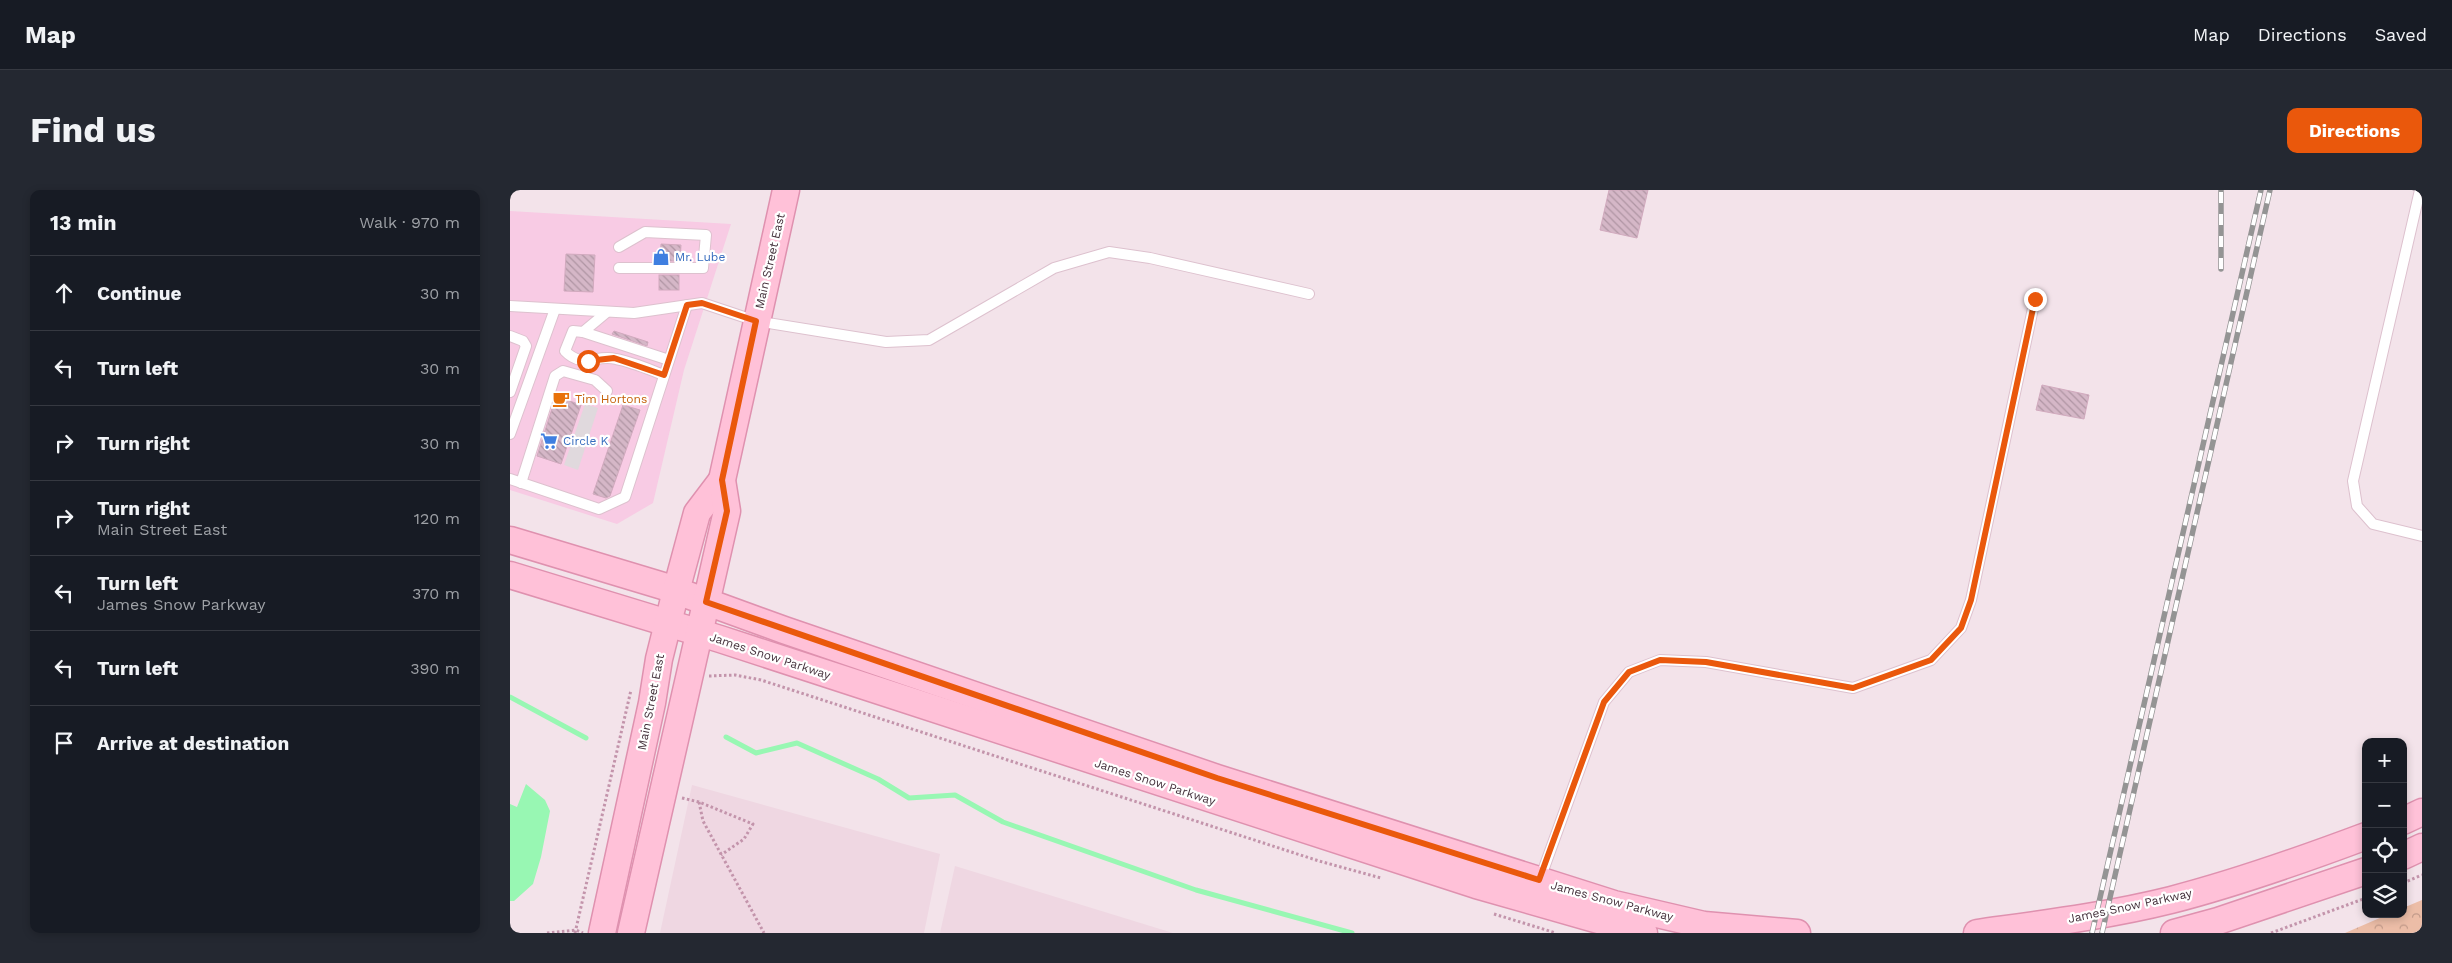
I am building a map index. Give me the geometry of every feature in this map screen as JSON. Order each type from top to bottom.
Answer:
[{"type":"main road","name":"Main Street East","points":[[631,933],[727,511],[722,480],[786,190]]},
{"type":"main road","name":"Main Street East","points":[[602,933],[668,623],[670,589],[698,513],[722,480]]},
{"type":"main road","name":"James Snow Parkway","points":[[510,540],[670,589],[1207,775],[1614,904],[1704,925],[1797,933]]},
{"type":"main road","name":"James Snow Parkway","points":[[510,575],[668,623],[1466,882],[1644,933]]},
{"type":"main road","points":[[2407,819],[2422,812]]},
{"type":"main road","name":"James Snow Parkway","points":[[1976,933],[2068,920],[2171,900],[2308,858],[2362,838]]},
{"type":"main road","points":[[2407,854],[2422,846]]},
{"type":"main road","points":[[2174,933],[2218,921],[2362,872]]},
{"type":"lane","points":[[2420,190],[2353,481],[2357,506],[2373,524],[2422,536]]},
{"type":"lane","points":[[619,268],[703,268],[706,235],[645,232],[620,247]]},
{"type":"lane","points":[[510,306],[634,313],[702,303],[756,321],[886,342],[929,340],[1054,268],[1109,252],[1150,258],[1308,294]]},
{"type":"lane","points":[[1539,880],[1604,702],[1629,672],[1660,660],[1706,662],[1853,688],[1931,660],[1961,628],[1971,600],[2035,299]]},
{"type":"lane","points":[[510,479],[599,509],[625,496],[687,305]]},
{"type":"lane","points":[[510,434],[555,310]]},
{"type":"lane","points":[[583,332],[606,312]]},
{"type":"lane","points":[[664,375],[614,358],[588,361],[572,358],[565,351],[568,340],[574,331],[583,332],[669,360]]},
{"type":"lane","points":[[510,336],[523,341],[526,346],[510,392]]},
{"type":"lane","points":[[521,483],[555,376],[563,371],[595,380],[608,391]]},
{"type":"path","points":[[705,675],[711,677],[735,674],[761,680],[1318,861],[1382,878]]},
{"type":"path","points":[[575,932],[633,682]]},
{"type":"path","points":[[682,798],[699,802],[753,824],[744,839],[721,855]]},
{"type":"path","points":[[699,802],[702,819],[764,933]]},
{"type":"path","points":[[2407,881],[2422,875]]},
{"type":"path","points":[[2271,933],[2362,899]]},
{"type":"path","points":[[1492,913],[1556,933]]},
{"type":"path","points":[[547,933],[584,933]]},
{"type":"shaded area","points":[[510,211],[731,224],[684,370],[653,503],[617,524],[510,490]]},
{"type":"shaded area","points":[[585,404],[598,408],[578,470],[564,465]]},
{"type":"shaded area","points":[[526,784],[545,800],[550,811],[541,857],[533,884],[514,901],[510,901],[510,804],[517,807]]},
{"type":"shaded area","points":[[692,785],[940,854],[924,933],[660,933]]},
{"type":"shaded area","points":[[955,866],[1173,933],[940,933]]},
{"type":"green space","points":[[2422,900],[2422,933],[2345,933],[2380,918],[2407,918],[2407,906]]},
{"type":"building","points":[[1609,190],[1648,190],[1637,238],[1600,230]]},
{"type":"building","points":[[661,244],[681,245],[680,261],[660,261]]},
{"type":"building","points":[[566,254],[595,255],[593,292],[564,291]]},
{"type":"building","points":[[659,275],[679,275],[679,290],[659,290]]},
{"type":"building","points":[[614,331],[648,342],[647,346],[612,334]]},
{"type":"building","points":[[2042,385],[2089,395],[2084,419],[2036,410]]},
{"type":"building","points":[[556,396],[581,405],[561,464],[537,456]]},
{"type":"building","points":[[623,405],[640,410],[610,496],[606,498],[593,494]]},
{"type":"waterway","points":[[510,697],[586,738]]},
{"type":"waterway","points":[[726,737],[756,753],[797,743],[878,779],[909,798],[955,795],[1003,822],[1196,890],[1352,933]]},
{"type":"railway","points":[[2221,190],[2221,269]]},
{"type":"railway","points":[[2092,933],[2261,190]]},
{"type":"railway","points":[[2102,933],[2270,190]]},
{"type":"place","name":"Mr. Lube","points":[[661,257]]},
{"type":"place","name":"Tim Hortons","points":[[561,399]]},
{"type":"place","name":"Circle K","points":[[549,441]]},
{"type":"route","points":[[588,361],[614,358],[664,375],[687,305],[702,303],[756,321],[722,480],[727,511],[706,602],[1217,778],[1539,880],[1604,702],[1629,672],[1660,660],[1706,662],[1853,688],[1931,660],[1961,628],[1971,600],[2035,299]]}]
